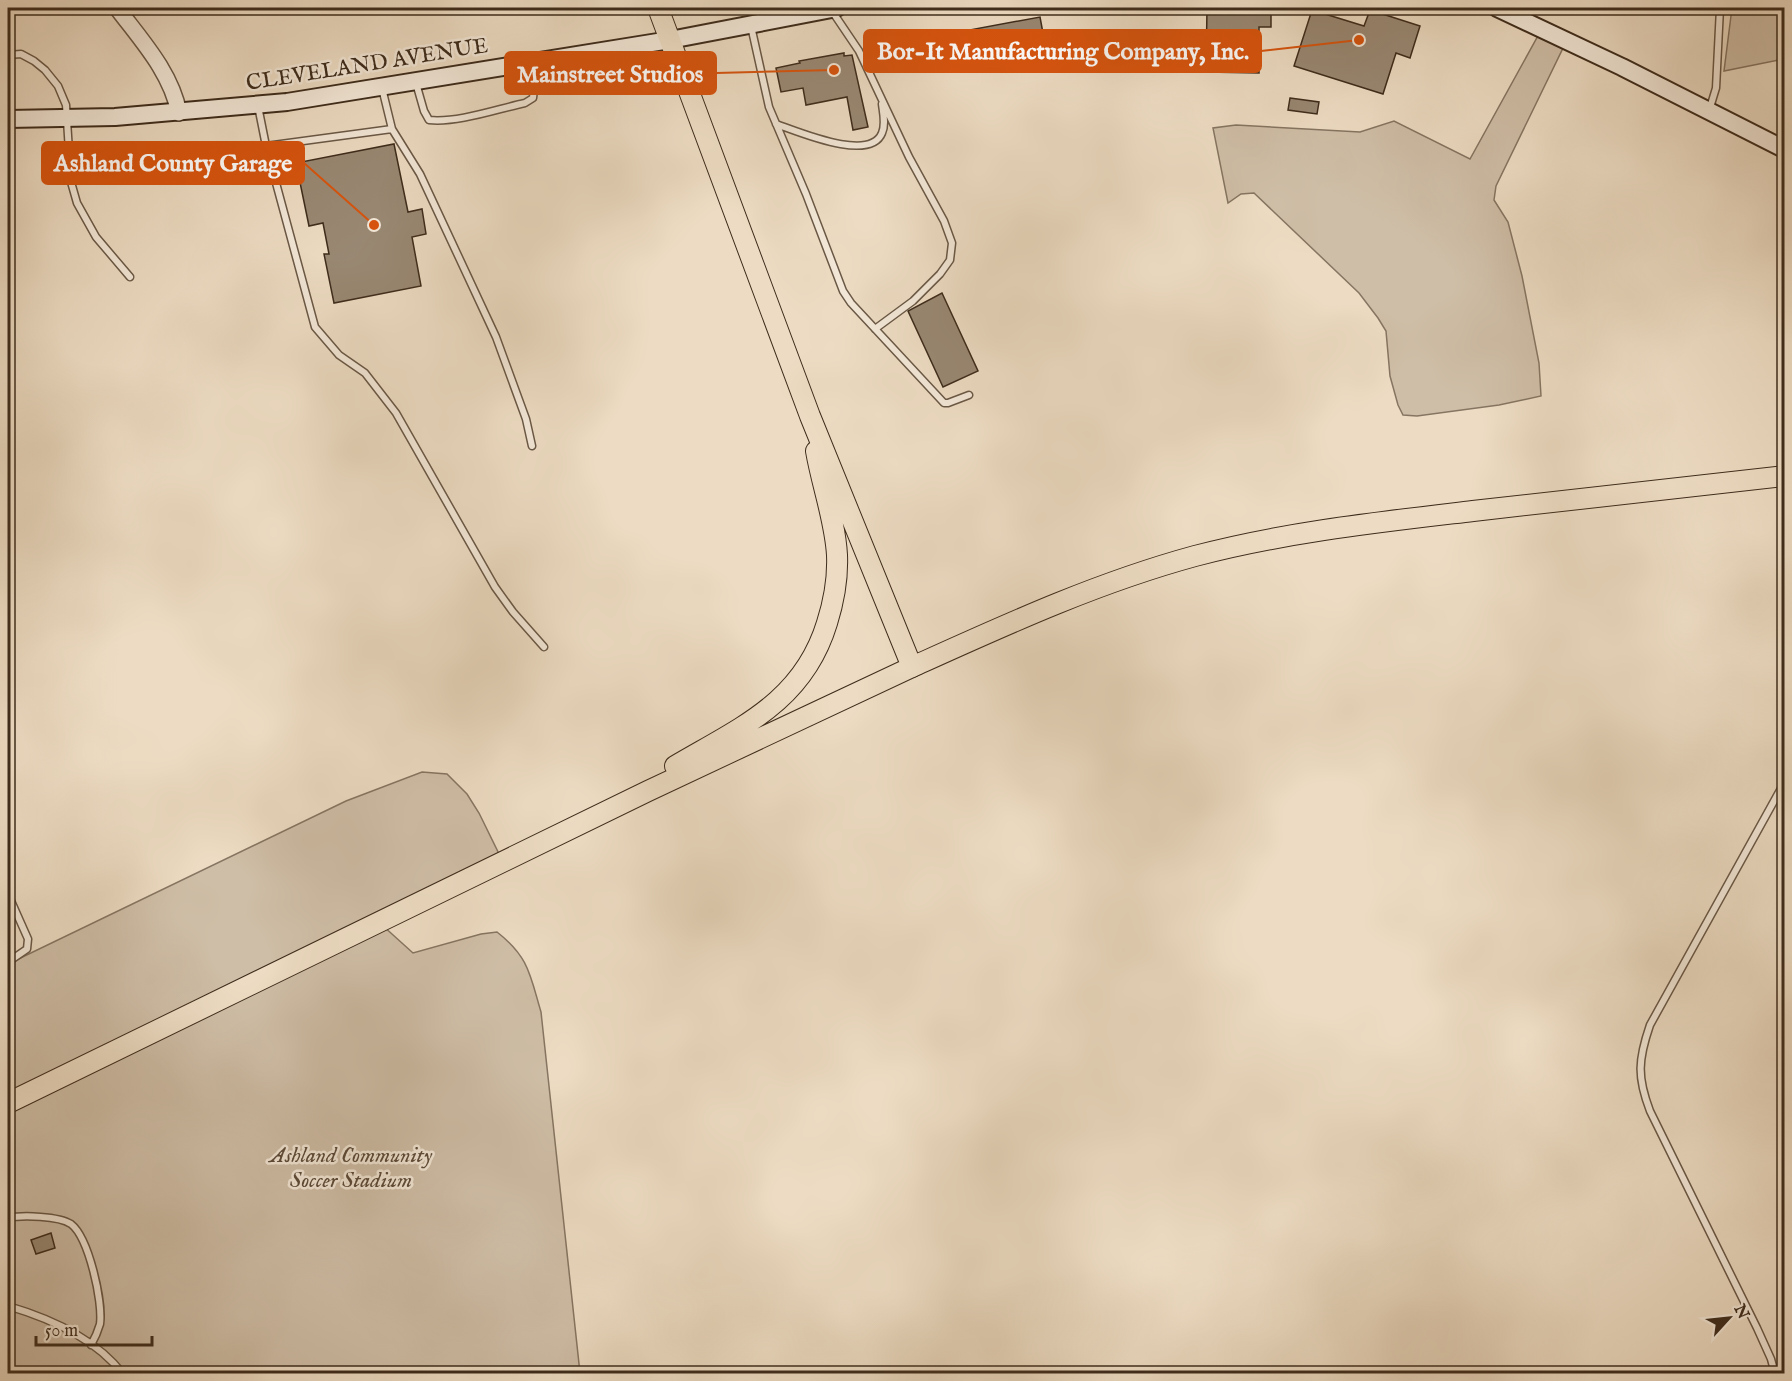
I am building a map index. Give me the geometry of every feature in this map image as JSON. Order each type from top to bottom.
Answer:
[{"type":"main road","points":[[658,8],[810,416],[912,667]]},
{"type":"main road","name":"CLEVELAND AVENUE","points":[[8,119],[68,119],[258,106],[382,88],[670,40],[832,8]]},
{"type":"main road","points":[[1497,8],[1785,149]]},
{"type":"main road","points":[[648,791],[672,767],[762,714],[786,693],[808,668],[821,642],[831,611],[836,583],[837,555],[810,416]]},
{"type":"main road","points":[[8,1103],[648,791],[1039,609],[1098,586],[1195,556],[1344,526],[1785,476]]},
{"type":"street","points":[[117,8],[168,79],[176,97],[179,113]]},
{"type":"lane","points":[[832,8],[860,51],[909,157],[944,220],[952,243],[950,260],[940,274],[913,301],[875,329]]},
{"type":"lane","points":[[1709,112],[1716,88],[1720,8]]},
{"type":"lane","points":[[750,23],[769,108],[806,194],[843,291],[851,303],[944,402],[948,403],[969,395]]},
{"type":"lane","points":[[8,55],[21,54],[34,61],[58,86],[66,105],[71,182],[77,203],[96,237],[130,277]]},
{"type":"lane","points":[[415,82],[429,120],[440,121],[525,103],[533,98],[534,89],[529,63]]},
{"type":"lane","points":[[382,88],[392,129],[420,174],[496,337],[526,418],[532,446]]},
{"type":"lane","points":[[776,124],[840,144],[858,146],[870,144],[878,140],[883,132],[881,98]]},
{"type":"lane","points":[[258,106],[266,146],[315,327],[339,355],[365,373],[396,413],[495,587],[513,612],[544,647]]},
{"type":"lane","points":[[266,146],[392,129]]},
{"type":"lane","points":[[1774,1374],[1771,1359],[1757,1328],[1650,1111],[1639,1075],[1642,1049],[1650,1025],[1785,783]]},
{"type":"lane","points":[[8,894],[28,939],[27,949],[8,962]]},
{"type":"lane","points":[[8,1218],[27,1216],[50,1218],[69,1223],[77,1231],[93,1269],[99,1294],[100,1325],[91,1345]]},
{"type":"lane","points":[[8,1306],[35,1314],[70,1331],[111,1358],[123,1374]]},
{"type":"green space","points":[[1732,8],[1784,8],[1784,59],[1724,71]]},
{"type":"green space","points":[[1539,34],[1564,46],[1496,186],[1494,200],[1508,222],[1522,276],[1539,363],[1541,396],[1499,405],[1417,416],[1403,415],[1390,376],[1386,331],[1378,318],[1359,293],[1254,193],[1241,194],[1228,203],[1213,128],[1236,125],[1360,132],[1394,121],[1470,159]]},
{"type":"green space","points":[[422,772],[447,774],[467,794],[501,858],[8,1100],[8,964],[346,801]]},
{"type":"green space","name":"Ashland Community Soccer Stadium","points":[[382,925],[413,953],[481,934],[497,932],[516,950],[527,968],[541,1012],[580,1373],[8,1374],[8,1109]]},
{"type":"building","points":[[1207,8],[1271,8],[1271,27],[1259,27],[1259,73],[1206,72]]},
{"type":"building","points":[[1312,10],[1364,26],[1370,10],[1420,26],[1410,58],[1396,53],[1383,94],[1294,66]]},
{"type":"building","points":[[1040,17],[1045,44],[1017,49],[1018,55],[1003,58],[1002,52],[969,58],[964,31]]},
{"type":"building","points":[[844,53],[844,56],[852,55],[868,127],[853,130],[847,97],[806,105],[803,88],[781,92],[776,68],[800,63],[799,61]]},
{"type":"building","points":[[1290,98],[1319,102],[1317,114],[1288,110]]},
{"type":"building","points":[[394,144],[408,212],[422,209],[426,234],[412,237],[421,286],[334,303],[324,254],[329,254],[323,223],[309,226],[296,163]]},
{"type":"building","points":[[942,293],[978,371],[943,387],[908,311]]},
{"type":"building","points":[[51,1233],[55,1248],[36,1254],[31,1240]]},
{"type":"place","name":"Bor-It Manufacturing Company, Inc.","points":[[1359,40]]},
{"type":"place","name":"Mainstreet Studios","points":[[834,70]]},
{"type":"place","name":"Ashland County Garage","points":[[374,225]]}]
